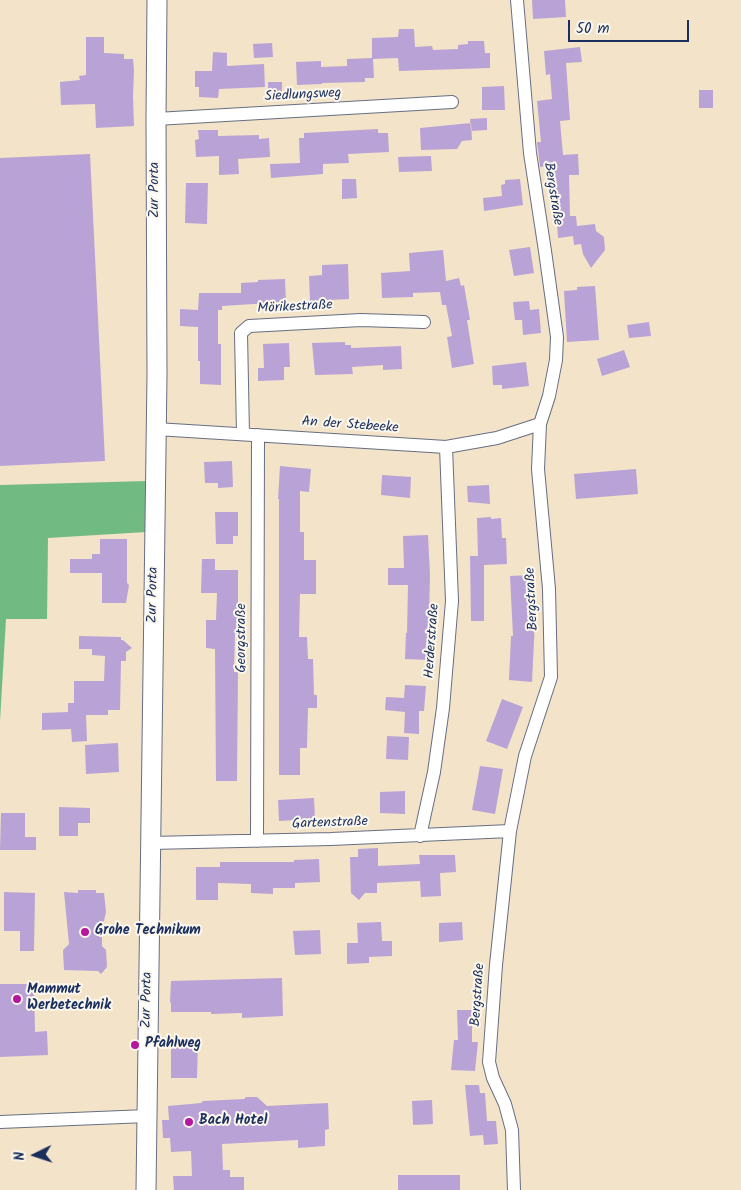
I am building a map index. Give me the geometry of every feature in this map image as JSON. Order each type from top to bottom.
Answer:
[{"type":"main road","name":"Zur Porta","points":[[146,1190],[156,429],[157,0]]},
{"type":"street","name":"Bergstraße","points":[[514,1190],[512,1130],[505,1104],[493,1078],[489,1062],[496,965],[510,831],[525,756],[551,677],[549,590],[538,469],[540,424],[549,396],[556,360],[557,337],[546,251],[530,153],[517,0]]},
{"type":"street","name":"Siedlungsweg","points":[[156,119],[452,102]]},
{"type":"street","name":"Mörikestraße","points":[[243,434],[241,333],[249,326],[362,320],[424,322]]},
{"type":"street","name":"An der Stebeeke","points":[[156,429],[446,447],[497,438],[540,424]]},
{"type":"street","name":"Georgstraße","points":[[257,841],[258,435]]},
{"type":"street","name":"Herderstraße","points":[[420,836],[434,772],[443,708],[452,601],[446,447]]},
{"type":"street","name":"Gartenstraße","points":[[150,843],[420,836],[510,831]]},
{"type":"street","points":[[0,1122],[147,1116]]},
{"type":"green space","points":[[147,481],[146,532],[48,538],[47,619],[6,619],[0,721],[0,485]]},
{"type":"building","points":[[532,0],[565,0],[566,17],[533,19]]},
{"type":"building","points":[[399,29],[414,29],[415,47],[432,46],[433,50],[458,49],[458,45],[468,44],[468,41],[484,41],[485,53],[490,53],[490,68],[399,71],[398,58],[373,59],[374,78],[365,78],[365,82],[297,85],[296,62],[321,61],[321,67],[347,66],[347,59],[372,58],[372,38],[398,37]]},
{"type":"building","points":[[86,37],[104,37],[104,53],[124,54],[124,59],[133,59],[134,126],[96,128],[95,104],[61,105],[60,82],[80,80],[79,76],[86,75]]},
{"type":"building","points":[[272,43],[273,57],[254,58],[253,44]]},
{"type":"building","points":[[580,47],[582,62],[566,63],[570,120],[560,121],[563,155],[578,154],[579,175],[569,175],[570,216],[576,216],[577,226],[595,224],[596,231],[604,237],[605,250],[591,268],[583,254],[581,244],[574,245],[573,236],[558,238],[554,171],[548,171],[548,166],[540,167],[537,142],[541,142],[537,101],[552,99],[550,74],[546,75],[544,51]]},
{"type":"building","points":[[213,52],[227,53],[227,66],[264,64],[265,87],[219,89],[218,98],[199,97],[199,87],[195,87],[195,71],[212,71]]},
{"type":"building","points":[[268,82],[282,82],[282,97],[268,97]]},
{"type":"building","points":[[504,86],[505,110],[482,110],[482,87]]},
{"type":"building","points":[[699,90],[713,90],[713,108],[699,108]]},
{"type":"building","points":[[487,118],[487,130],[471,131],[470,119]]},
{"type":"building","points":[[471,123],[472,140],[462,141],[457,149],[421,150],[420,128]]},
{"type":"building","points":[[378,129],[378,133],[388,133],[389,152],[348,154],[349,163],[323,164],[323,174],[271,178],[270,164],[300,163],[299,138],[304,138],[304,133]]},
{"type":"building","points":[[198,130],[218,130],[218,136],[259,135],[259,139],[269,138],[270,157],[238,159],[239,174],[219,175],[219,156],[196,157],[195,140],[199,139]]},
{"type":"building","points":[[90,154],[105,461],[0,466],[0,158]]},
{"type":"building","points":[[431,156],[432,171],[399,172],[398,157]]},
{"type":"building","points":[[342,179],[356,179],[357,198],[342,199]]},
{"type":"building","points":[[520,179],[523,205],[484,211],[483,198],[502,196],[501,185],[505,184],[505,180]]},
{"type":"building","points":[[186,183],[208,183],[207,224],[185,223]]},
{"type":"building","points":[[530,247],[534,273],[514,276],[509,250]]},
{"type":"building","points":[[443,250],[446,281],[459,278],[461,286],[464,285],[470,320],[467,320],[474,364],[452,368],[447,337],[452,336],[446,305],[442,305],[440,292],[413,293],[413,297],[382,298],[381,273],[410,271],[409,253]]},
{"type":"building","points":[[348,264],[349,299],[310,301],[309,276],[322,275],[322,265]]},
{"type":"building","points":[[285,279],[286,302],[222,306],[222,310],[218,310],[218,344],[221,344],[221,385],[200,384],[198,327],[180,326],[180,309],[198,310],[199,293],[241,293],[241,283]]},
{"type":"building","points":[[595,286],[599,340],[567,342],[564,291],[577,290],[577,287]]},
{"type":"building","points":[[529,301],[530,310],[539,309],[541,333],[523,335],[522,320],[515,320],[513,302]]},
{"type":"building","points":[[649,322],[651,336],[629,338],[627,325]]},
{"type":"building","points":[[345,342],[345,345],[351,345],[351,348],[401,346],[402,369],[383,370],[383,365],[352,367],[353,374],[315,375],[312,343]]},
{"type":"building","points":[[289,343],[290,367],[284,367],[284,380],[258,381],[258,368],[264,368],[263,344]]},
{"type":"building","points":[[624,350],[630,367],[602,376],[597,359]]},
{"type":"building","points":[[526,362],[529,386],[502,389],[502,385],[493,385],[492,366]]},
{"type":"building","points":[[232,461],[233,487],[218,488],[218,483],[205,483],[204,462]]},
{"type":"building","points":[[280,466],[311,469],[309,492],[300,491],[300,532],[304,532],[304,560],[316,560],[316,594],[300,594],[299,637],[307,637],[308,659],[313,659],[314,695],[317,695],[317,708],[308,708],[307,748],[300,748],[300,775],[279,775],[278,499]]},
{"type":"building","points":[[636,469],[638,494],[576,499],[574,474]]},
{"type":"building","points":[[382,475],[411,477],[410,498],[381,495]]},
{"type":"building","points":[[489,485],[490,504],[468,502],[467,486]]},
{"type":"building","points":[[215,512],[238,512],[238,536],[233,536],[233,544],[216,544]]},
{"type":"building","points":[[491,517],[491,519],[501,518],[502,538],[506,538],[507,564],[484,565],[484,621],[471,621],[470,556],[478,556],[477,518]]},
{"type":"building","points":[[428,535],[430,575],[428,660],[405,659],[408,585],[388,585],[388,568],[404,568],[403,536]]},
{"type":"building","points":[[100,539],[127,539],[127,583],[129,585],[126,603],[102,603],[102,573],[70,573],[70,559],[92,559],[92,554],[100,554]]},
{"type":"building","points":[[202,559],[215,559],[215,570],[238,570],[238,634],[235,634],[234,672],[238,672],[237,781],[216,781],[215,649],[206,648],[206,620],[216,620],[217,593],[201,593]]},
{"type":"building","points":[[532,575],[535,620],[532,682],[509,680],[511,636],[513,636],[510,576]]},
{"type":"building","points":[[79,636],[121,637],[121,640],[132,648],[126,652],[126,661],[121,661],[120,710],[108,710],[108,715],[86,715],[87,741],[72,742],[71,729],[42,730],[42,713],[68,712],[68,703],[74,703],[74,681],[104,681],[105,656],[92,655],[92,649],[79,649]]},
{"type":"building","points":[[405,685],[426,686],[424,711],[419,711],[419,734],[404,733],[405,712],[385,710],[386,697],[404,698]]},
{"type":"building","points":[[502,699],[523,707],[507,749],[486,741]]},
{"type":"building","points":[[387,736],[409,737],[408,760],[386,759]]},
{"type":"building","points":[[118,743],[119,772],[86,774],[85,745]]},
{"type":"building","points":[[480,766],[503,769],[495,814],[472,810]]},
{"type":"building","points":[[405,791],[405,814],[380,813],[380,792]]},
{"type":"building","points":[[314,798],[315,819],[279,821],[278,800]]},
{"type":"building","points":[[59,807],[90,808],[90,823],[78,823],[78,836],[59,836]]},
{"type":"building","points":[[1,813],[25,813],[25,837],[36,837],[36,850],[0,850]]},
{"type":"building","points":[[378,848],[378,866],[420,864],[419,855],[455,855],[456,872],[440,873],[441,896],[421,897],[420,881],[377,883],[377,893],[365,893],[359,900],[351,893],[350,857],[358,857],[358,849]]},
{"type":"building","points":[[319,859],[320,882],[295,883],[295,888],[273,888],[273,894],[251,893],[251,884],[218,883],[218,900],[196,900],[196,867],[220,867],[220,862],[294,862],[294,860]]},
{"type":"building","name":"Grohe Technikum","points":[[78,890],[96,890],[96,893],[104,893],[106,912],[102,922],[102,946],[106,950],[107,967],[101,974],[98,971],[64,970],[63,950],[69,944],[64,892],[78,893]]},
{"type":"building","points":[[4,892],[35,893],[34,951],[20,951],[20,931],[4,931]]},
{"type":"building","points":[[381,922],[382,941],[392,941],[392,956],[369,957],[369,963],[347,964],[347,943],[358,943],[357,923]]},
{"type":"building","points":[[462,922],[463,940],[439,942],[439,923]]},
{"type":"building","points":[[320,930],[321,954],[295,955],[293,931]]},
{"type":"building","points":[[282,978],[283,1016],[242,1018],[242,1013],[171,1012],[171,981]]},
{"type":"building","points":[[0,984],[34,984],[35,1032],[47,1031],[48,1055],[0,1057]]},
{"type":"building","points":[[457,1010],[472,1010],[472,1042],[478,1042],[475,1071],[451,1070],[454,1040],[458,1040]]},
{"type":"building","points":[[171,1039],[198,1040],[197,1078],[171,1078]]},
{"type":"building","points":[[465,1085],[479,1085],[480,1093],[485,1093],[487,1121],[496,1121],[498,1144],[484,1145],[483,1135],[470,1136]]},
{"type":"building","points":[[246,1097],[257,1097],[267,1106],[328,1103],[329,1129],[325,1130],[325,1146],[298,1148],[298,1140],[222,1144],[223,1170],[230,1170],[230,1177],[244,1177],[244,1190],[174,1190],[173,1176],[192,1176],[191,1151],[171,1152],[170,1138],[163,1138],[162,1120],[169,1120],[168,1106],[201,1103],[203,1101],[244,1099]]},
{"type":"building","points":[[432,1100],[433,1124],[413,1125],[412,1101]]},
{"type":"building","points":[[398,1175],[460,1175],[460,1190],[398,1190]]},
{"type":"place","name":"Grohe Technikum","points":[[85,932]]},
{"type":"place","name":"Mammut Werbetechnik","points":[[17,999]]},
{"type":"place","name":"Pfahlweg","points":[[135,1045]]},
{"type":"place","name":"Bach Hotel","points":[[189,1122]]}]
